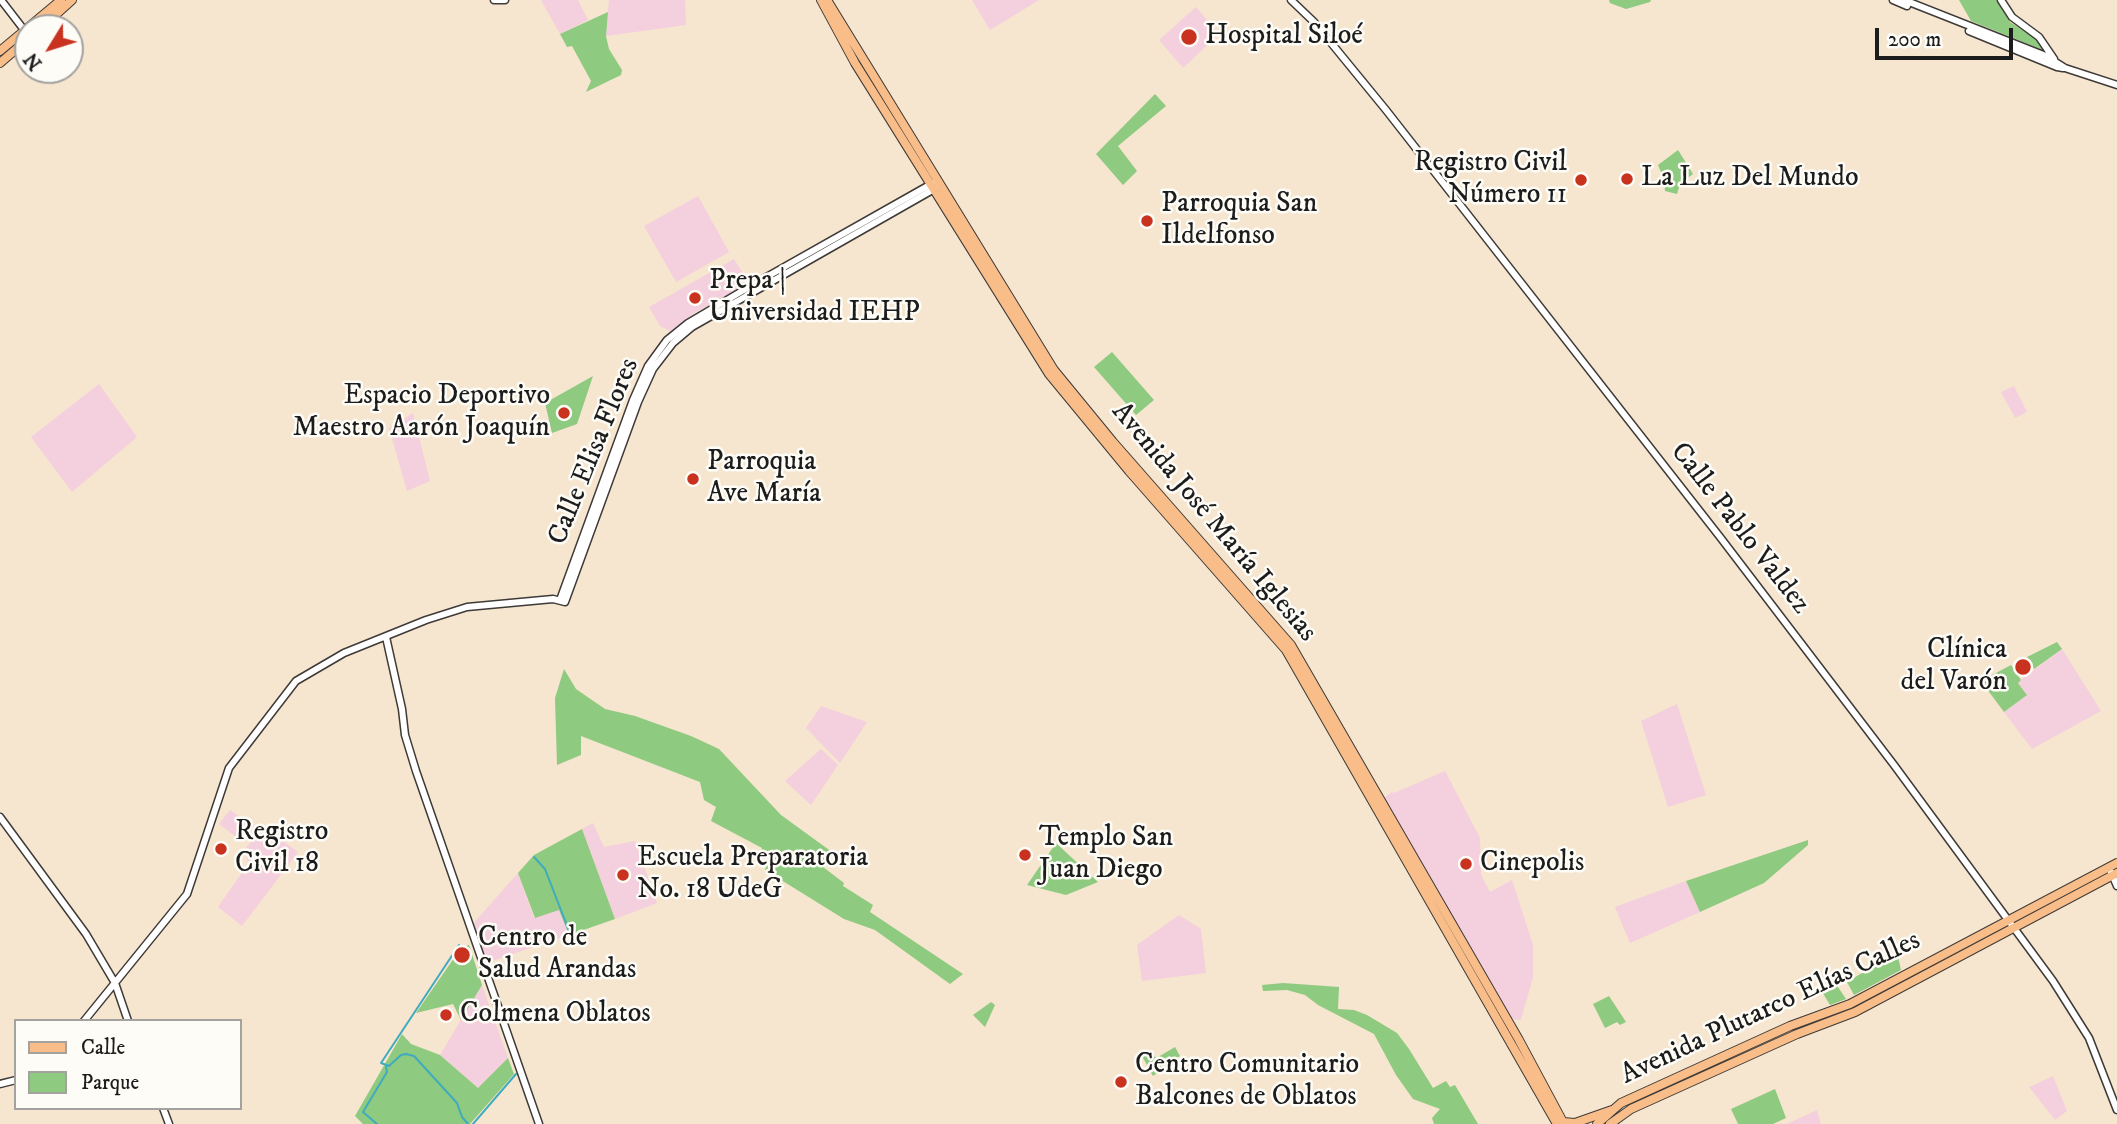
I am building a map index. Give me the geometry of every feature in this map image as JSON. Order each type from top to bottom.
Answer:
[{"type":"main road","points":[[47,14],[61,0]]},
{"type":"main road","points":[[56,14],[72,0]]},
{"type":"main road","name":"Avenida José María Iglesias","points":[[821,0],[855,63],[1054,370],[1113,442],[1291,645],[1560,1124]]},
{"type":"main road","name":"Avenida José María Iglesias","points":[[828,0],[936,185]]},
{"type":"main road","points":[[0,63],[14,48]]},
{"type":"main road","name":"Avenida Plutarco Elías Calles","points":[[1597,1124],[1621,1103],[1790,1026],[1850,1004],[2114,870]]},
{"type":"main road","name":"Avenida Plutarco Elías Calles","points":[[1610,1124],[1631,1109],[1797,1034],[1855,1012],[2011,924]]},
{"type":"main road","points":[[1560,1124],[1575,1123],[1612,1110]]},
{"type":"street","points":[[1,0],[14,18]]},
{"type":"street","points":[[494,0],[505,0]]},
{"type":"street","name":"Calle Pablo Valdez","points":[[1291,0],[1314,22],[1369,89],[1788,625],[2011,924],[2053,981],[2089,1038],[2117,1110]]},
{"type":"street","points":[[1893,0],[2117,85]]},
{"type":"street","points":[[1904,0],[2059,65]]},
{"type":"street","points":[[2001,0],[2012,17],[2039,37],[2059,65]]},
{"type":"street","name":"Calle Elisa Flores","points":[[386,637],[467,607],[553,599],[562,601],[633,400],[648,366],[667,340],[688,323],[732,297],[936,185]]},
{"type":"street","points":[[86,1019],[187,894],[229,768],[296,681],[344,653],[386,637],[405,735],[416,771],[539,1124]]},
{"type":"street","points":[[0,817],[86,934],[115,983],[127,1019]]},
{"type":"street","points":[[2114,870],[2117,886]]},
{"type":"shaded area","points":[[541,0],[578,0],[588,20],[560,34]]},
{"type":"shaded area","points":[[609,0],[685,0],[686,25],[606,36]]},
{"type":"shaded area","points":[[972,0],[1039,0],[990,30]]},
{"type":"shaded area","name":"Hospital Siloé","points":[[1196,7],[1219,34],[1183,68],[1159,40]]},
{"type":"shaded area","points":[[698,196],[729,252],[676,282],[644,226]]},
{"type":"shaded area","name":"Prepa | Universidad IEHP","points":[[734,259],[749,283],[696,312],[670,331],[660,326],[649,307]]},
{"type":"shaded area","points":[[99,384],[137,437],[72,492],[31,437]]},
{"type":"shaded area","points":[[2014,386],[2027,412],[2015,418],[2001,392]]},
{"type":"shaded area","points":[[413,413],[430,481],[407,491],[389,428]]},
{"type":"shaded area","points":[[2062,649],[2101,711],[2032,749],[2004,712],[2027,695],[2018,682]]},
{"type":"shaded area","points":[[1677,704],[1706,795],[1668,807],[1641,721]]},
{"type":"shaded area","points":[[821,706],[867,722],[840,763],[806,728]]},
{"type":"shaded area","points":[[821,749],[838,765],[811,805],[785,781]]},
{"type":"shaded area","points":[[1445,771],[1480,838],[1481,875],[1490,892],[1512,880],[1533,945],[1533,977],[1521,1020],[1513,1019],[1509,1015],[1384,798],[1392,792]]},
{"type":"shaded area","points":[[230,810],[254,827],[250,839],[236,837],[219,824]]},
{"type":"shaded area","name":"Escuela Preparatoria No. 18 UdeG","points":[[593,823],[604,847],[635,841],[657,903],[615,919],[582,829]]},
{"type":"shaded area","points":[[262,828],[298,852],[242,926],[218,907],[248,864],[245,849]]},
{"type":"shaded area","points":[[518,873],[534,918],[560,909],[569,935],[486,963],[472,925]]},
{"type":"shaded area","points":[[1686,881],[1700,912],[1630,943],[1615,907]]},
{"type":"shaded area","points":[[1179,915],[1201,929],[1206,973],[1142,981],[1137,945]]},
{"type":"shaded area","points":[[482,985],[508,1058],[478,1088],[440,1055]]},
{"type":"shaded area","points":[[2053,1076],[2067,1111],[2055,1120],[2029,1087]]},
{"type":"shaded area","points":[[1817,1110],[1821,1124],[1787,1124]]},
{"type":"green space","points":[[1609,0],[1651,0],[1626,9],[1610,3]]},
{"type":"green space","points":[[1959,0],[1997,0],[2010,22],[2036,39],[2043,50],[1971,21]]},
{"type":"green space","points":[[608,12],[606,36],[609,49],[622,70],[621,75],[586,92],[591,81],[572,46],[567,47],[560,34]]},
{"type":"green space","points":[[1155,94],[1166,106],[1118,146],[1137,171],[1123,185],[1096,154]]},
{"type":"green space","points":[[1678,150],[1693,174],[1680,184],[1677,194],[1665,191],[1658,165]]},
{"type":"green space","points":[[1112,352],[1154,400],[1136,415],[1094,367]]},
{"type":"green space","name":"Espacio Deportivo Maestro Aarón Joaquín","points":[[593,376],[577,424],[552,433],[545,403]]},
{"type":"green space","points":[[2057,642],[2062,649],[2034,669],[2027,657]]},
{"type":"green space","points":[[2011,665],[2021,680],[2018,683],[2027,695],[2004,712],[1981,681]]},
{"type":"green space","points":[[564,669],[576,689],[605,709],[635,716],[719,749],[781,815],[832,852],[823,867],[844,883],[843,886],[873,905],[870,912],[963,974],[950,984],[875,930],[844,919],[765,870],[770,857],[760,852],[762,848],[711,821],[716,807],[704,800],[700,782],[581,736],[581,755],[557,765],[555,698]]},
{"type":"green space","points":[[582,829],[615,919],[569,935],[559,910],[535,918],[518,873],[534,855]]},
{"type":"green space","points":[[1808,840],[1808,845],[1764,883],[1700,912],[1686,881]]},
{"type":"green space","points":[[1056,843],[1098,882],[1066,895],[1027,885]]},
{"type":"green space","points":[[469,945],[482,985],[461,1020],[453,1004],[416,1013],[461,948]]},
{"type":"green space","points":[[1897,952],[1901,970],[1854,995],[1847,982]]},
{"type":"green space","points":[[1283,983],[1339,987],[1338,1009],[1354,1010],[1367,1015],[1397,1033],[1433,1088],[1446,1081],[1450,1087],[1455,1085],[1478,1124],[1434,1124],[1432,1118],[1440,1109],[1413,1099],[1396,1075],[1374,1034],[1318,1005],[1305,995],[1287,990],[1263,991],[1262,985]]},
{"type":"green space","points":[[1836,984],[1846,999],[1830,1005],[1821,990]]},
{"type":"green space","points":[[1609,996],[1626,1022],[1620,1025],[1617,1022],[1605,1028],[1593,1004]]},
{"type":"green space","points":[[991,1002],[995,1005],[985,1027],[973,1015]]},
{"type":"green space","points":[[402,1034],[411,1044],[440,1055],[478,1088],[508,1058],[514,1074],[470,1124],[363,1124],[355,1116]]},
{"type":"green space","points":[[1175,1047],[1180,1056],[1163,1066],[1158,1057]]},
{"type":"green space","points":[[1151,1050],[1163,1069],[1153,1076],[1142,1056]]},
{"type":"green space","points":[[1775,1089],[1786,1118],[1773,1124],[1738,1124],[1731,1109]]},
{"type":"waterway","points":[[534,857],[545,869],[571,936]]},
{"type":"waterway","points":[[459,945],[381,1063],[389,1066],[401,1055],[414,1056],[457,1103],[468,1124]]},
{"type":"waterway","points":[[377,1124],[363,1112],[387,1072],[386,1067]]},
{"type":"waterway","points":[[473,1124],[516,1074]]},
{"type":"place","name":"Hospital Siloé","points":[[1189,37]]},
{"type":"place","name":"La Luz Del Mundo","points":[[1627,179]]},
{"type":"place","name":"Registro Civil Número 11","points":[[1581,180]]},
{"type":"place","name":"Parroquia San Ildelfonso","points":[[1147,221]]},
{"type":"place","name":"Prepa | Universidad IEHP","points":[[695,298]]},
{"type":"place","name":"Espacio Deportivo Maestro Aarón Joaquín","points":[[564,413]]},
{"type":"place","name":"Parroquia Ave María","points":[[693,479]]},
{"type":"place","name":"Clínica del Varón","points":[[2023,667]]},
{"type":"place","name":"Registro Civil 18","points":[[221,849]]},
{"type":"place","name":"Templo San Juan Diego","points":[[1025,855]]},
{"type":"place","name":"Cinepolis","points":[[1466,864]]},
{"type":"place","name":"Escuela Preparatoria No. 18 UdeG","points":[[623,875]]},
{"type":"place","name":"Centro de Salud Arandas","points":[[462,955]]},
{"type":"place","name":"Colmena Oblatos","points":[[446,1015]]},
{"type":"place","name":"Centro Comunitario Balcones de Oblatos","points":[[1121,1082]]}]
